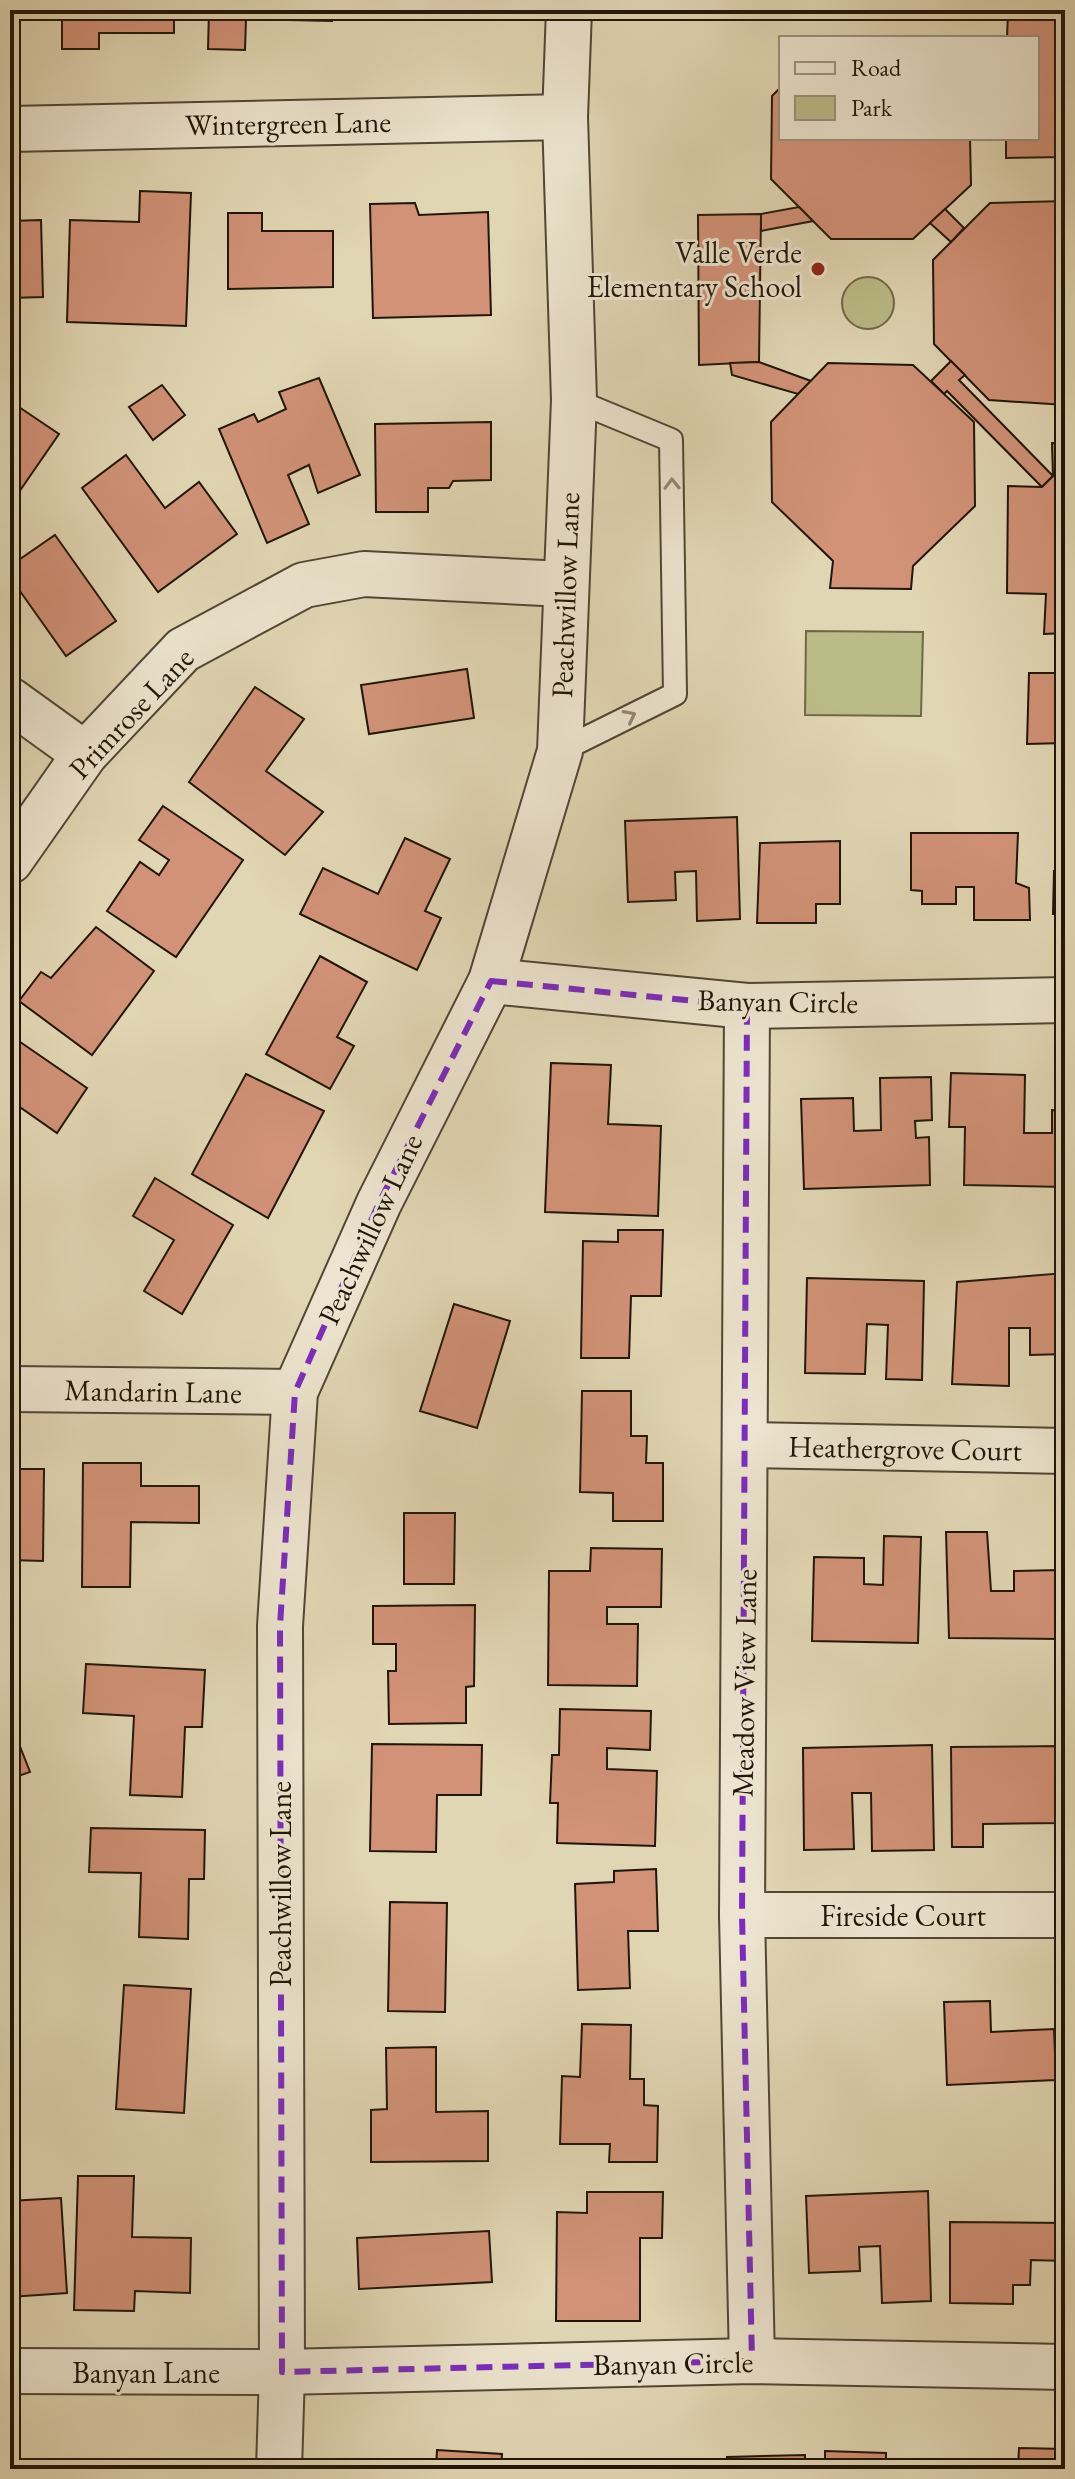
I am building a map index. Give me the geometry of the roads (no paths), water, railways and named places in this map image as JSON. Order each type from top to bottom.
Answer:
[{"type":"street","name":"Peachwillow Lane","points":[[279,2469],[282,2372],[280,1626],[295,1392],[379,1203],[491,981],[560,751],[564,584],[574,400],[565,117],[569,10]]},
{"type":"street","name":"Wintergreen Lane","points":[[10,129],[565,117]]},
{"type":"street","name":"Primrose Lane","points":[[10,861],[85,754],[183,650],[304,585],[364,574],[564,584]]},
{"type":"street","points":[[10,700],[85,754]]},
{"type":"street","name":"Banyan Circle","points":[[491,981],[747,1006],[1065,1000]]},
{"type":"street","name":"Meadow View Lane","points":[[747,1006],[742,1915],[752,2361]]},
{"type":"street","name":"Mandarin Lane","points":[[10,1389],[295,1392]]},
{"type":"street","name":"Heathergrove Court","points":[[746,1445],[1065,1451]]},
{"type":"street","name":"Fireside Court","points":[[742,1915],[1065,1915]]},
{"type":"street","name":"Banyan Circle","points":[[282,2372],[752,2361],[1065,2367]]},
{"type":"street","name":"Banyan Lane","points":[[10,2371],[282,2372]]},
{"type":"lane","points":[[560,751],[675,694],[671,440],[574,400]]},
{"type":"place","name":"Valle Verde Elementary School","points":[[818,269]]}]
